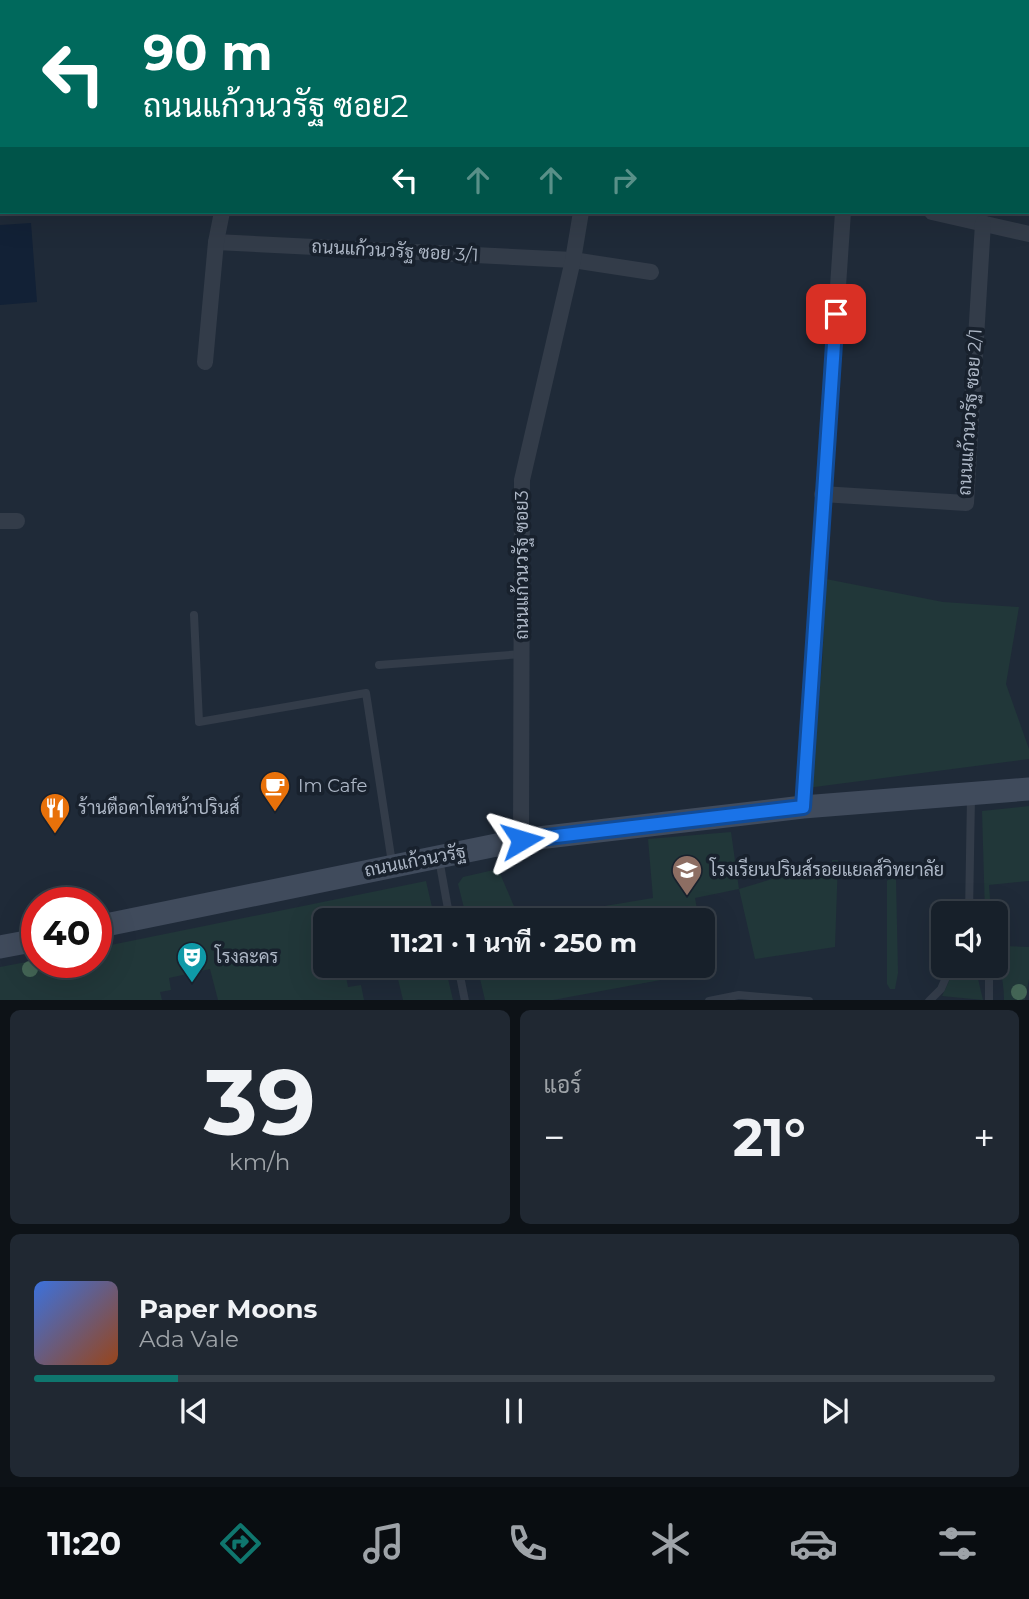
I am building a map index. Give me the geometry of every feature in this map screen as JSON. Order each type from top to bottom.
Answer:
[{"type":"street","points":[[205,362],[216,242],[222,214]]},
{"type":"street","name":"ถนนแก้วนวรัฐ ซอย3","points":[[522,840],[522,480],[573,260],[581,214]]},
{"type":"street","points":[[803,807],[843,214]]},
{"type":"street","points":[[941,214],[1029,234]]},
{"type":"street","name":"ถนนแก้วนวรัฐ ซอย 2/1","points":[[822,494],[967,503],[982,223]]},
{"type":"street","name":"ถนนแก้วนวรัฐ ซอย 3/1","points":[[216,242],[573,260],[651,272]]},
{"type":"street","points":[[0,521],[17,521]]},
{"type":"street","name":"ถนนแก้วนวรัฐ","points":[[112,924],[522,840],[803,807],[1029,789]]},
{"type":"street","points":[[0,947],[21,943]]},
{"type":"lane","points":[[194,615],[199,722],[366,693],[393,864],[402,863]]},
{"type":"lane","points":[[379,665],[522,654]]},
{"type":"lane","points":[[969,901],[971,793]]},
{"type":"lane","points":[[438,856],[448,908]]},
{"type":"lane","points":[[460,978],[465,1000]]},
{"type":"lane","points":[[929,1000],[941,989],[946,978]]},
{"type":"lane","points":[[988,978],[989,1000]]},
{"type":"lane","points":[[709,1000],[739,995],[809,1000]]},
{"type":"green space","points":[[826,579],[943,602],[1019,607],[1006,684],[1029,749],[1029,759],[807,788],[822,666]]},
{"type":"green space","points":[[1029,806],[1029,881],[989,885],[990,901],[985,901],[982,811]]},
{"type":"green space","points":[[731,832],[739,889],[695,898],[697,908],[593,908],[653,898],[648,839]]},
{"type":"green space","points":[[832,860],[838,860],[835,947],[755,959],[739,889],[805,869],[832,866]]},
{"type":"green space","points":[[498,869],[515,908],[464,908],[458,884],[463,877]]},
{"type":"green space","points":[[892,875],[896,879],[898,973],[895,989],[890,989],[887,984],[887,881]]},
{"type":"green space","points":[[426,881],[432,908],[313,908],[313,978],[346,978],[348,987],[361,985],[364,1000],[218,1000],[210,969],[169,978],[171,990],[160,992],[162,1000],[0,1000],[0,967],[21,963],[21,978],[112,978],[112,945]]},
{"type":"green space","points":[[1008,946],[1029,947],[1029,979],[1025,1000],[1004,1000],[1002,978],[1008,978]]},
{"type":"green space","points":[[448,978],[453,1000],[403,1000],[398,979]]},
{"type":"green space","points":[[480,978],[671,978],[553,1000],[485,1000]]},
{"type":"green space","points":[[950,978],[978,978],[983,1000],[942,996]]},
{"type":"water","points":[[31,223],[37,302],[0,305],[0,225]]},
{"type":"place","name":"Im Cafe","points":[[275,813]]},
{"type":"place","name":"ร้านตือคาโคหน้าปรินส์","points":[[55,835]]},
{"type":"place","name":"โรงเรียนปรินส์รอยแยลส์วิทยาลัย","points":[[687,897]]},
{"type":"place","name":"โรงละคร","points":[[192,984]]},
{"type":"route","points":[[522,840],[803,807],[836,314]]}]
